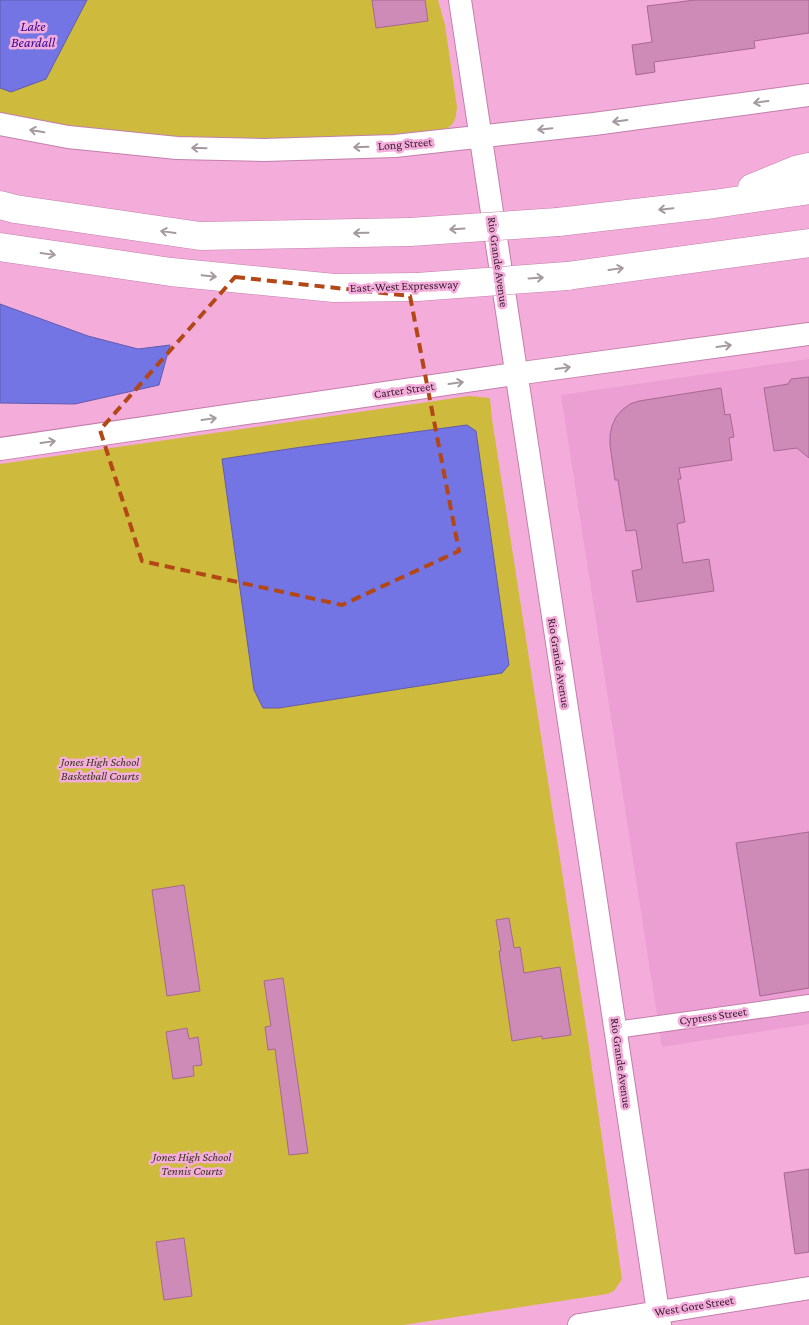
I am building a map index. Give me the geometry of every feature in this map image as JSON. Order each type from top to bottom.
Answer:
[{"type":"highway","points":[[714,204],[796,170],[809,167]]},
{"type":"highway","points":[[0,206],[200,236],[410,232],[558,222],[714,204],[809,190]]},
{"type":"highway","name":"East-West Expressway","points":[[0,247],[171,272],[334,288],[417,287],[567,276],[804,245]]},
{"type":"street","name":"Rio Grande Avenue","points":[[460,0],[514,374],[659,1318]]},
{"type":"street","name":"Long Street","points":[[0,124],[68,137],[177,148],[264,150],[395,146],[594,124],[809,95]]},
{"type":"street","name":"Carter Street","points":[[0,449],[514,374],[809,334]]},
{"type":"street","name":"Cypress Street","points":[[616,1030],[809,1003]]},
{"type":"street","name":"West Gore Street","points":[[579,1325],[659,1318],[809,1288]]},
{"type":"highlighted area","points":[[235,277],[410,296],[459,551],[342,605],[142,561],[100,430]]},
{"type":"shaded area","points":[[809,359],[809,1024],[662,1047],[561,395]]},
{"type":"green space","points":[[0,0],[438,0],[445,25],[457,107],[455,118],[453,123],[445,129],[424,132],[326,139],[255,140],[113,131],[0,115]]},
{"type":"green space","points":[[469,396],[490,398],[588,1040],[622,1279],[614,1291],[607,1294],[403,1325],[0,1325],[0,464]]},
{"type":"water","name":"Lake Beardall","points":[[0,0],[87,0],[46,79],[11,92],[0,88]]},
{"type":"water","points":[[0,304],[88,336],[138,349],[170,345],[159,385],[75,404],[0,403]]},
{"type":"water","points":[[467,425],[476,431],[509,665],[502,673],[279,708],[263,708],[254,690],[222,459]]},
{"type":"building","points":[[372,0],[425,0],[428,21],[376,28]]},
{"type":"building","points":[[695,0],[809,0],[809,33],[754,41],[755,48],[654,62],[655,72],[636,75],[632,45],[652,42],[647,6]]},
{"type":"building","points":[[809,377],[809,458],[797,448],[774,451],[764,388],[788,384],[791,379]]},
{"type":"building","points":[[721,388],[725,415],[730,414],[734,437],[729,438],[732,460],[679,468],[681,479],[678,479],[685,522],[677,524],[683,563],[709,559],[714,591],[637,602],[632,571],[642,569],[636,530],[626,531],[618,480],[615,480],[610,445],[612,426],[616,417],[630,404]]},
{"type":"building","points":[[809,832],[809,988],[760,996],[736,843]]},
{"type":"building","points":[[184,885],[200,991],[167,996],[152,890]]},
{"type":"building","points":[[509,918],[514,948],[520,947],[524,973],[560,967],[571,1035],[542,1039],[542,1036],[512,1041],[496,920]]},
{"type":"building","points":[[283,978],[308,1153],[289,1155],[275,1049],[268,1050],[265,1027],[271,1026],[264,981]]},
{"type":"building","points":[[187,1028],[189,1039],[198,1037],[202,1065],[193,1066],[194,1076],[173,1079],[166,1032]]},
{"type":"building","points":[[809,1169],[809,1252],[795,1254],[784,1173]]},
{"type":"building","points":[[184,1238],[192,1296],[164,1300],[156,1242]]},
{"type":"park label","name":"Jones High School Basketball Courts","points":[[100,769]]},
{"type":"park label","name":"Jones High School Tennis Courts","points":[[192,1164]]}]
